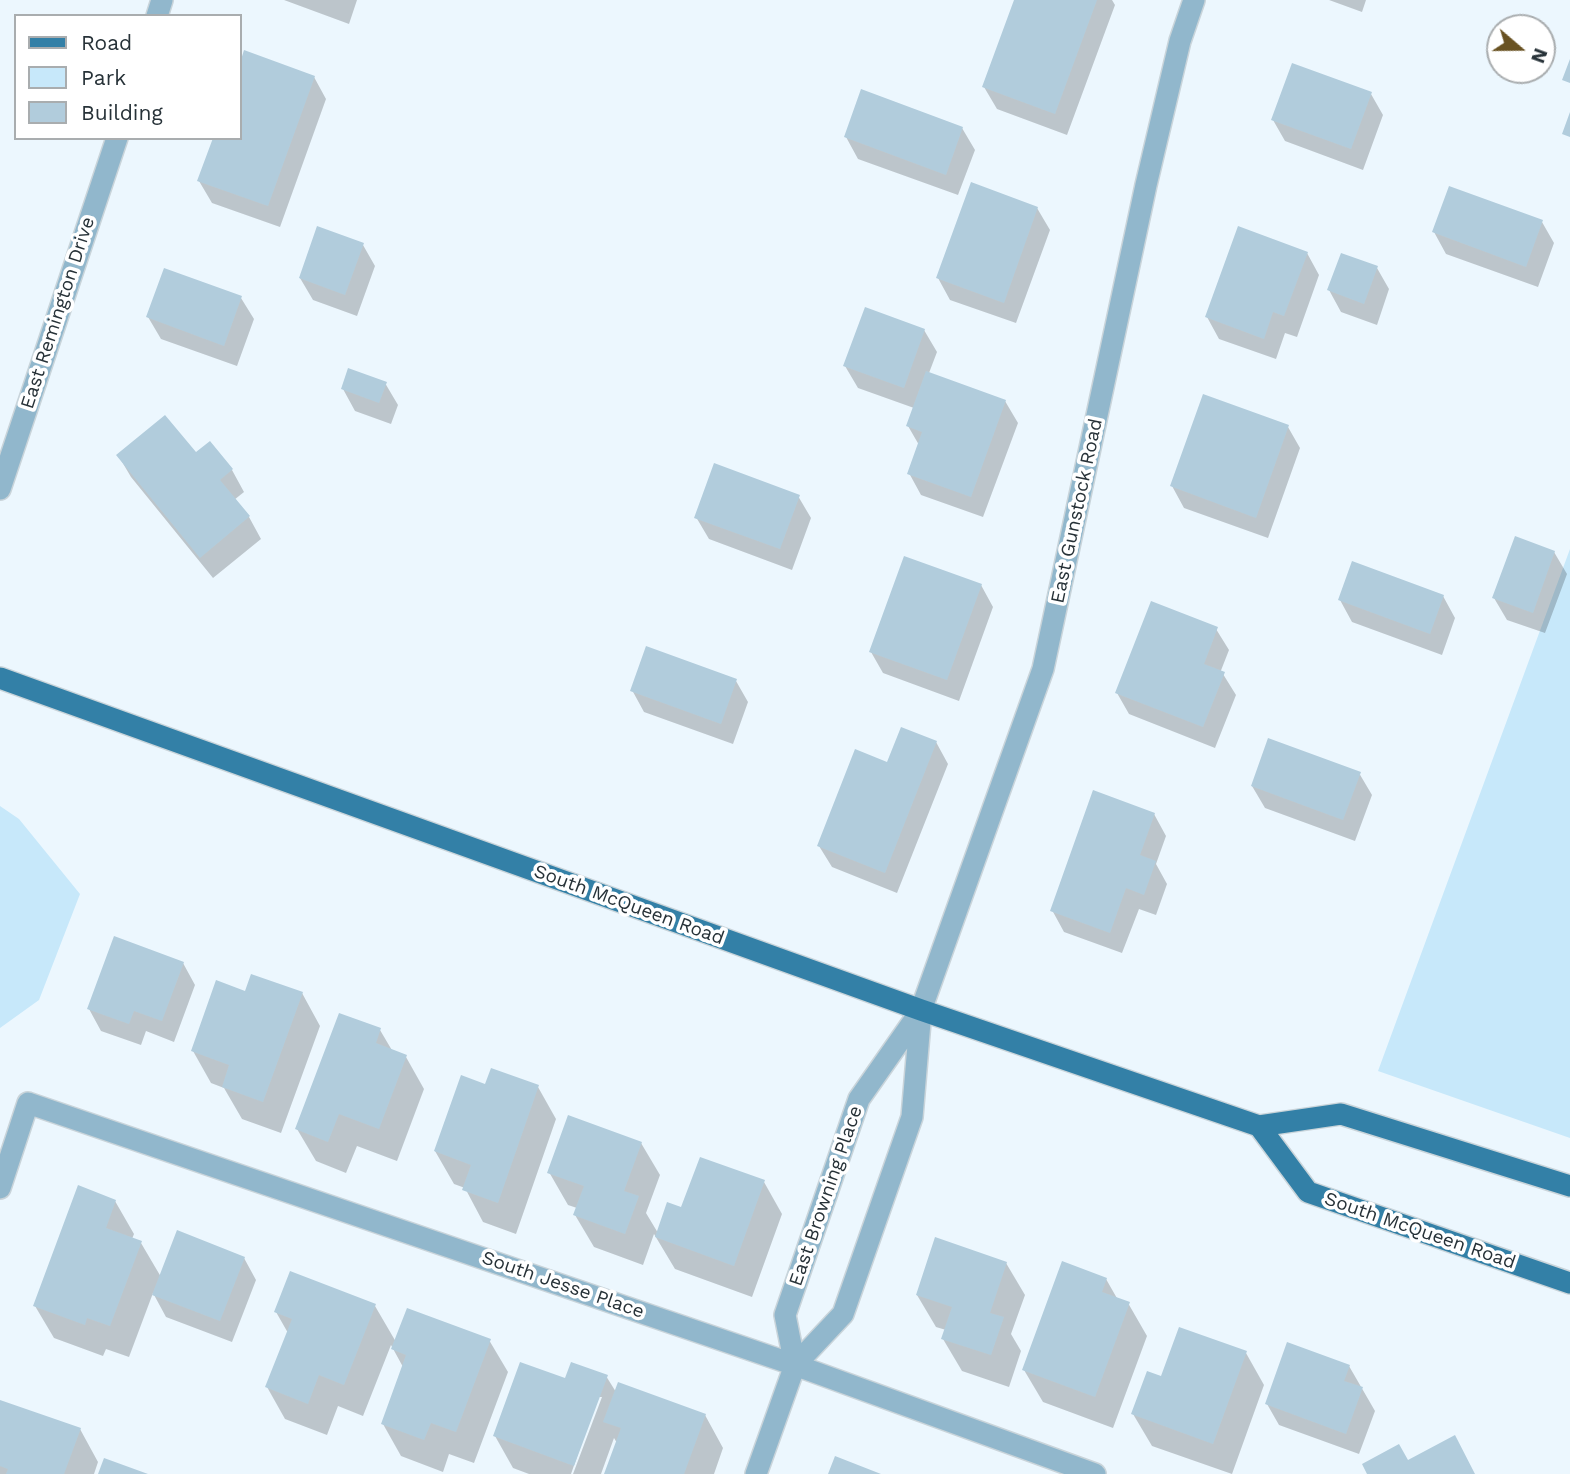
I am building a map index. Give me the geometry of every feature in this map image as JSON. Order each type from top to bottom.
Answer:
[{"type":"main road","name":"South McQueen Road","points":[[0,678],[921,1010],[1259,1126],[1341,1114],[1570,1186]]},
{"type":"main road","name":"South McQueen Road","points":[[1259,1126],[1308,1192],[1570,1283]]},
{"type":"street","name":"East Gunstock Road","points":[[921,1010],[1043,669],[1146,185],[1180,41],[1194,0]]},
{"type":"street","name":"East Remington Drive","points":[[0,489],[116,140]]},
{"type":"street","points":[[756,1474],[795,1365],[843,1314],[912,1117],[921,1010]]},
{"type":"street","name":"East Browning Place","points":[[795,1365],[785,1315],[859,1099],[921,1010]]},
{"type":"street","name":"South Jesse Place","points":[[0,1188],[28,1103],[795,1365],[1095,1474]]},
{"type":"green space","points":[[1570,549],[1570,1138],[1378,1071]]},
{"type":"green space","points":[[0,806],[19,819],[80,894],[39,1000],[0,1028]]},
{"type":"building","points":[[1014,0],[1097,0],[1055,114],[982,87]]},
{"type":"building","points":[[244,50],[315,76],[268,206],[197,181],[212,140],[242,140]]},
{"type":"building","points":[[1570,59],[1570,83],[1562,80]]},
{"type":"building","points":[[1292,63],[1372,92],[1351,149],[1271,120]]},
{"type":"building","points":[[861,89],[963,127],[946,175],[844,137]]},
{"type":"building","points":[[1570,112],[1570,137],[1562,134]]},
{"type":"building","points":[[971,182],[1038,207],[1004,303],[936,278]]},
{"type":"building","points":[[1449,186],[1543,220],[1526,267],[1432,232]]},
{"type":"building","points":[[317,226],[364,243],[345,295],[299,278]]},
{"type":"building","points":[[1238,226],[1308,252],[1284,316],[1273,312],[1264,339],[1205,317]]},
{"type":"building","points":[[1341,253],[1378,266],[1364,304],[1327,290]]},
{"type":"building","points":[[164,268],[242,296],[224,346],[146,317]]},
{"type":"building","points":[[865,307],[925,329],[904,388],[843,366]]},
{"type":"building","points":[[348,368],[387,382],[379,403],[341,389]]},
{"type":"building","points":[[926,371],[1006,400],[971,497],[907,474],[922,432],[906,426]]},
{"type":"building","points":[[1203,394],[1289,425],[1256,518],[1170,486]]},
{"type":"building","points":[[165,415],[196,452],[210,441],[233,469],[220,480],[250,516],[200,558],[116,455]]},
{"type":"building","points":[[714,463],[800,495],[780,549],[694,518]]},
{"type":"building","points":[[1515,536],[1555,551],[1533,613],[1492,598]]},
{"type":"building","points":[[904,556],[982,584],[947,680],[869,652]]},
{"type":"building","points":[[1352,561],[1444,595],[1430,634],[1338,600]]},
{"type":"building","points":[[1151,601],[1218,627],[1204,664],[1225,672],[1203,727],[1115,693]]},
{"type":"building","points":[[646,646],[737,679],[721,724],[630,691]]},
{"type":"building","points":[[901,727],[937,741],[885,873],[817,846],[855,749],[887,762]]},
{"type":"building","points":[[1268,738],[1361,772],[1343,820],[1251,786]]},
{"type":"building","points":[[1093,790],[1155,813],[1140,855],[1156,861],[1144,895],[1126,888],[1110,933],[1050,911]]},
{"type":"building","points":[[114,936],[184,962],[162,1021],[134,1011],[129,1024],[87,1009]]},
{"type":"building","points":[[251,974],[303,992],[263,1102],[222,1087],[229,1065],[191,1051],[216,980],[245,991]]},
{"type":"building","points":[[339,1013],[381,1028],[376,1043],[407,1055],[379,1129],[339,1114],[328,1142],[295,1129]]},
{"type":"building","points":[[491,1068],[539,1085],[498,1203],[462,1190],[471,1165],[434,1151],[461,1075],[485,1084]]},
{"type":"building","points":[[568,1115],[642,1142],[624,1191],[639,1196],[625,1234],[573,1215],[584,1186],[547,1173]]},
{"type":"building","points":[[700,1157],[765,1180],[734,1266],[655,1237],[667,1202],[681,1207]]},
{"type":"building","points":[[78,1185],[116,1200],[106,1228],[142,1241],[110,1326],[87,1318],[85,1325],[33,1306]]},
{"type":"building","points":[[177,1230],[245,1257],[220,1321],[152,1295]]},
{"type":"building","points":[[935,1237],[1007,1262],[990,1313],[1004,1317],[991,1355],[941,1339],[952,1307],[916,1295]]},
{"type":"building","points":[[1062,1261],[1107,1278],[1102,1292],[1130,1302],[1095,1397],[1022,1370]]},
{"type":"building","points":[[290,1271],[376,1304],[344,1385],[319,1375],[308,1404],[265,1387],[292,1319],[274,1312]]},
{"type":"building","points":[[407,1308],[491,1339],[456,1432],[431,1423],[424,1440],[381,1424],[406,1355],[391,1349]]},
{"type":"building","points":[[1179,1327],[1247,1351],[1213,1444],[1131,1414],[1147,1371],[1161,1376]]},
{"type":"building","points":[[1287,1342],[1350,1365],[1344,1381],[1363,1387],[1346,1434],[1265,1404]]},
{"type":"building","points":[[520,1362],[565,1378],[571,1362],[608,1375],[574,1466],[493,1436]]},
{"type":"building","points":[[618,1382],[706,1414],[684,1474],[604,1474],[621,1428],[603,1422]]},
{"type":"building","points":[[0,1400],[81,1428],[64,1474],[6,1474],[8,1469],[0,1466]]},
{"type":"building","points":[[1455,1435],[1475,1474],[1367,1474],[1362,1464],[1399,1444],[1408,1460]]},
{"type":"building","points":[[835,1456],[881,1474],[828,1474]]},
{"type":"building","points":[[104,1458],[148,1474],[98,1474]]}]
